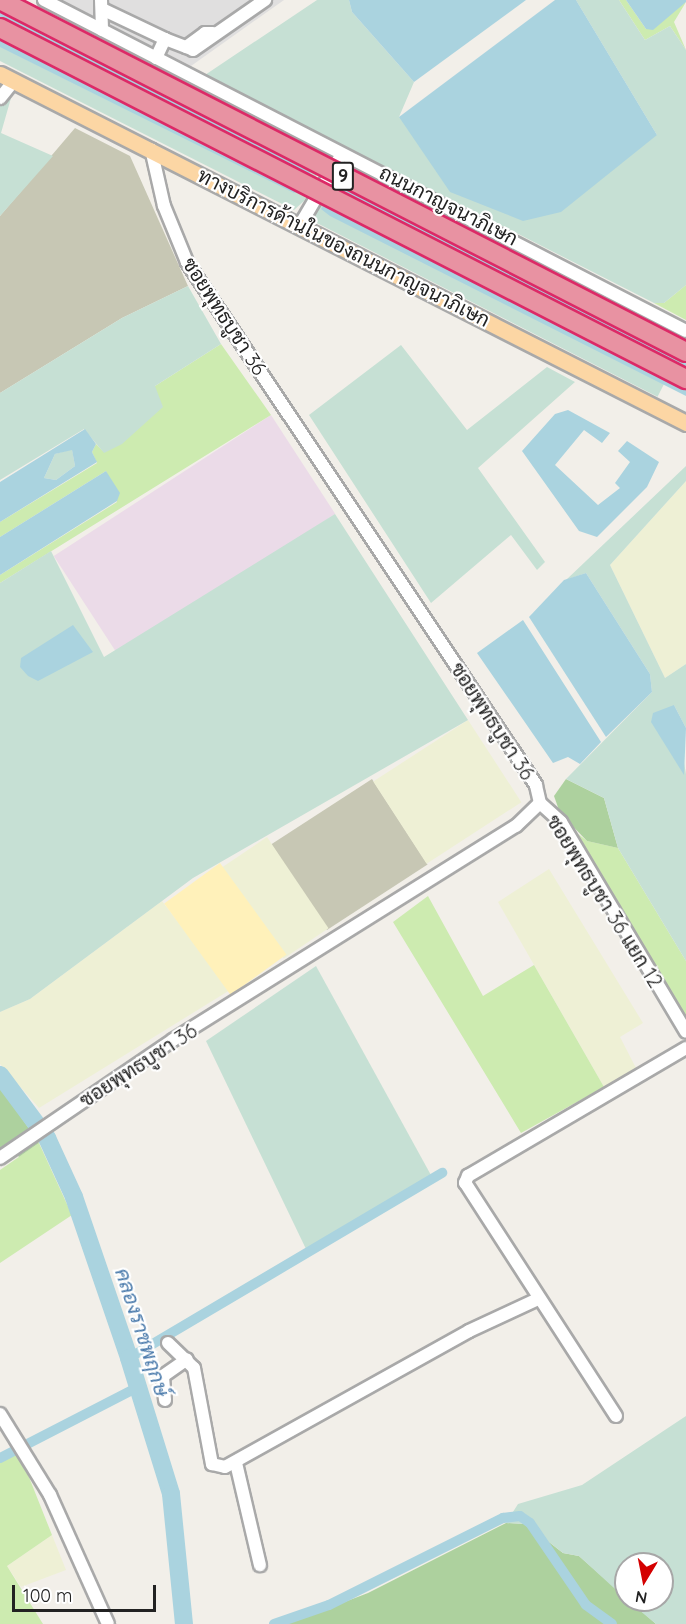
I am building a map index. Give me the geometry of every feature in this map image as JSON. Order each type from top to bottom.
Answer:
[{"type":"highway","name":"ถนนกาญจนาภิเษก","points":[[0,0],[686,352]]},
{"type":"highway","name":"9","points":[[0,28],[686,379]]},
{"type":"main road","name":"ทางบริการด้านในของถนนกาญจนาภิเษก","points":[[0,74],[686,423]]},
{"type":"street","points":[[44,0],[686,331]]},
{"type":"street","points":[[102,30],[103,5],[165,39],[186,47],[205,33],[213,33],[265,0]]},
{"type":"street","points":[[156,58],[165,39]]},
{"type":"street","points":[[0,98],[14,81]]},
{"type":"street","name":"ซอยพุทธบูชา 36","points":[[0,1158],[173,1040],[516,826],[540,803],[536,785],[187,262],[164,206],[151,149]]},
{"type":"street","points":[[300,225],[342,154]]},
{"type":"street","name":"ซอยพุทธบูชา 36 แยก 12","points":[[540,803],[561,822],[686,1032]]},
{"type":"street","points":[[616,1416],[471,1197],[468,1176],[686,1048]]},
{"type":"street","points":[[168,1343],[187,1359],[197,1377],[212,1464],[236,1463],[469,1331],[538,1299]]},
{"type":"street","points":[[165,1400],[163,1376],[187,1359]]},
{"type":"street","points":[[0,1414],[27,1456],[108,1624]]},
{"type":"street","points":[[236,1463],[260,1564]]},
{"type":"shaded area","points":[[0,0],[24,0],[326,156],[304,201],[294,210],[0,61]]},
{"type":"shaded area","points":[[60,0],[284,0],[191,66]]},
{"type":"shaded area","points":[[317,0],[349,0],[352,12],[414,82],[399,117],[657,135],[576,0],[619,0],[645,40],[670,26],[686,50],[686,285],[664,303],[654,303],[205,75]]},
{"type":"shaded area","points":[[13,91],[1,133],[53,156],[0,216],[0,102]]},
{"type":"shaded area","points":[[75,128],[130,156],[188,286],[122,318],[0,393],[0,216]]},
{"type":"shaded area","points":[[340,163],[686,339],[658,397],[311,220]]},
{"type":"shaded area","points":[[188,286],[221,344],[155,386],[163,407],[122,444],[104,453],[84,429],[0,480],[0,393],[122,318]]},
{"type":"shaded area","points":[[401,345],[467,430],[547,367],[575,382],[478,468],[545,562],[537,570],[511,535],[431,603],[309,415]]},
{"type":"shaded area","points":[[271,415],[335,514],[118,655],[54,556]]},
{"type":"shaded area","points":[[72,449],[75,466],[56,480],[44,478],[55,454]]},
{"type":"shaded area","points":[[686,466],[686,481],[610,565],[665,678],[686,664],[686,728],[674,705],[686,774],[686,961],[618,848],[604,798],[566,779],[652,692],[650,674],[586,573],[566,580]]},
{"type":"shaded area","points":[[686,481],[686,664],[665,678],[610,565]]},
{"type":"shaded area","points":[[335,514],[468,720],[193,878],[30,999],[0,1012],[0,583],[51,551],[104,657]]},
{"type":"shaded area","points":[[468,720],[521,802],[427,864],[373,782]]},
{"type":"shaded area","points":[[372,779],[428,865],[327,930],[271,844]]},
{"type":"shaded area","points":[[267,837],[329,928],[284,958],[222,867]]},
{"type":"shaded area","points":[[549,869],[643,1023],[620,1037],[636,1068],[604,1087],[498,902]]},
{"type":"shaded area","points":[[162,901],[230,990],[39,1108],[0,1064],[0,1012],[30,999]]},
{"type":"shaded area","points":[[316,966],[432,1177],[306,1249],[206,1041]]},
{"type":"shaded area","points":[[686,1416],[686,1624],[656,1624],[642,1612],[674,1612],[674,1552],[614,1552],[614,1588],[579,1556],[563,1553],[526,1524],[506,1523],[518,1504],[582,1485]]},
{"type":"shaded area","points":[[52,1535],[66,1570],[21,1587],[7,1566]]},
{"type":"green space","points":[[619,0],[626,0],[646,29],[686,2],[674,22],[686,50],[670,26],[645,40]]},
{"type":"green space","points":[[686,285],[686,320],[654,303],[664,303]]},
{"type":"green space","points":[[221,344],[271,415],[0,583],[0,575],[117,502],[106,471],[0,537],[0,522],[97,463],[92,452],[96,444],[104,452],[155,386]]},
{"type":"green space","points":[[566,779],[604,798],[618,848],[587,841],[560,813],[554,796]]},
{"type":"green space","points":[[572,829],[587,841],[618,848],[686,961],[686,1022]]},
{"type":"green space","points":[[428,896],[483,996],[534,965],[604,1087],[521,1133],[393,922]]},
{"type":"green space","points":[[0,1087],[39,1143],[19,1157],[8,1144],[0,1149]]},
{"type":"green space","points":[[39,1143],[72,1215],[0,1263],[0,1170]]},
{"type":"green space","points":[[19,1452],[52,1535],[7,1566],[43,1624],[0,1624],[0,1462]]},
{"type":"green space","points":[[506,1523],[526,1524],[563,1553],[579,1556],[614,1587],[614,1612],[642,1612],[656,1624],[287,1624],[368,1593]]},
{"type":"sand","points":[[220,863],[286,954],[231,995],[164,904]]},
{"type":"water","points":[[0,0],[313,165],[303,190],[294,193],[0,47]]},
{"type":"water","points":[[349,0],[526,0],[414,82],[352,12]]},
{"type":"water","points":[[555,0],[576,0],[657,135],[561,212],[523,221],[450,192],[399,117]]},
{"type":"water","points":[[626,0],[686,0],[686,2],[653,30],[646,29]]},
{"type":"water","points":[[343,171],[686,346],[686,396],[330,216],[321,209]]},
{"type":"water","points":[[568,410],[610,433],[602,443],[584,430],[555,465],[598,505],[620,488],[615,483],[630,462],[618,451],[627,441],[659,462],[647,487],[597,537],[579,531],[522,451],[555,414]]},
{"type":"water","points":[[85,429],[96,444],[92,452],[97,462],[0,522],[0,482]],"holes":[[[72,450],[75,466],[56,480],[44,478],[55,454]]]},
{"type":"water","points":[[106,471],[120,493],[117,501],[0,575],[0,537]]},
{"type":"water","points":[[586,573],[650,674],[652,692],[606,737],[529,617],[564,580]]},
{"type":"water","points":[[523,620],[601,742],[580,764],[568,757],[553,763],[477,653]]},
{"type":"water","points":[[73,625],[93,652],[38,681],[28,676],[20,667],[21,658]]},
{"type":"water","points":[[674,705],[686,728],[684,775],[651,722],[653,713]]},
{"type":"waterway","name":"คลองราชพฤกษ์","points":[[0,1075],[47,1138],[74,1197],[129,1358],[171,1494],[184,1624]]},
{"type":"waterway","points":[[129,1358],[442,1173]]},
{"type":"waterway","points":[[0,1458],[138,1387]]},
{"type":"waterway","points":[[274,1624],[329,1605],[503,1518],[520,1516],[530,1523],[586,1605],[612,1624]]}]
